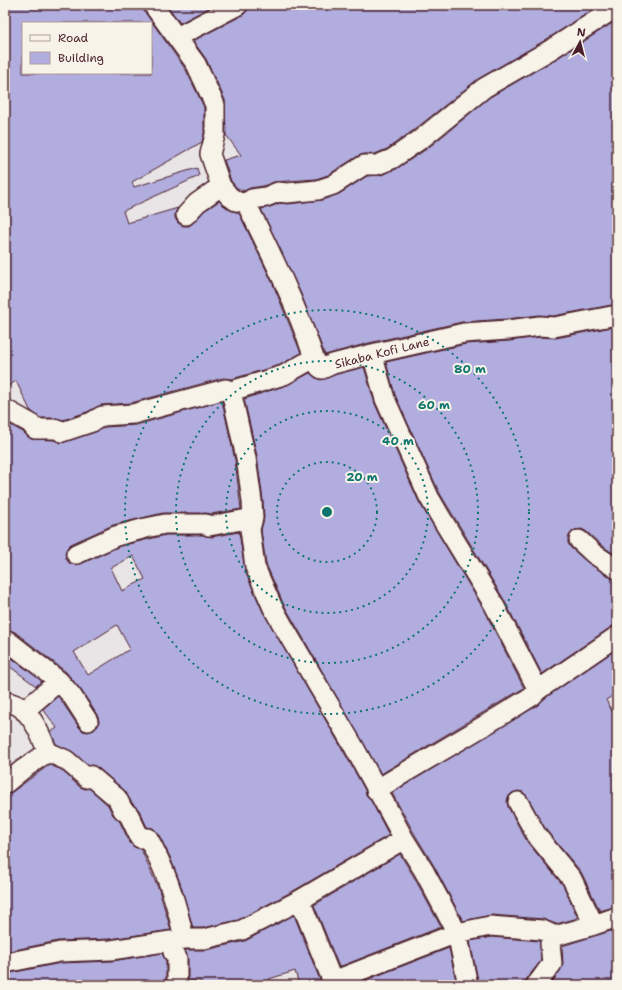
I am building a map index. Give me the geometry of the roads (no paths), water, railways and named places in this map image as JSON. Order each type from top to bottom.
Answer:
[{"type":"street","points":[[153,5],[196,64],[215,105],[215,135],[210,154],[221,186],[236,201],[246,203],[278,192],[287,193],[318,190],[333,185],[364,166],[377,165],[392,159],[421,139],[484,88],[550,50],[617,7]]},
{"type":"street","points":[[177,37],[238,5]]},
{"type":"street","points":[[186,215],[196,203],[221,186]]},
{"type":"street","points":[[5,408],[30,423],[36,429],[57,428],[62,432],[92,422],[102,416],[133,414],[226,389],[231,391],[284,375],[314,358],[306,333],[271,254],[246,203]]},
{"type":"street","name":"Sikaba Kofi Lane","points":[[314,358],[318,367],[322,369],[333,364],[372,354],[464,333],[540,326],[554,327],[617,315]]},
{"type":"street","points":[[372,354],[385,399],[429,497],[493,603],[538,690]]},
{"type":"street","points":[[231,391],[246,458],[253,518],[250,530],[256,567],[273,608],[354,747],[376,790],[424,871],[457,933],[468,985]]},
{"type":"street","points":[[76,554],[116,536],[165,524],[206,524],[209,526],[253,518]]},
{"type":"street","points":[[579,540],[594,554],[617,568]]},
{"type":"street","points":[[8,641],[59,682],[72,696],[88,721]]},
{"type":"street","points":[[376,790],[450,745],[488,724],[615,641]]},
{"type":"street","points":[[24,711],[59,682]]},
{"type":"street","points":[[5,701],[19,706],[24,711],[35,725],[48,752],[66,760],[87,778],[92,776],[117,798],[123,810],[130,815],[140,838],[148,838],[156,851],[165,873],[178,940],[173,952],[177,958],[177,985]]},
{"type":"street","points":[[5,784],[48,752]]},
{"type":"street","points":[[518,802],[537,836],[572,879],[594,925]]},
{"type":"street","points":[[5,963],[60,952],[111,950],[178,940],[204,939],[242,930],[300,900],[404,839]]},
{"type":"street","points":[[300,900],[334,983],[457,933],[490,926],[542,930],[555,936]]},
{"type":"street","points":[[536,985],[543,978],[544,974],[552,964],[550,943],[555,936],[617,917]]}]
